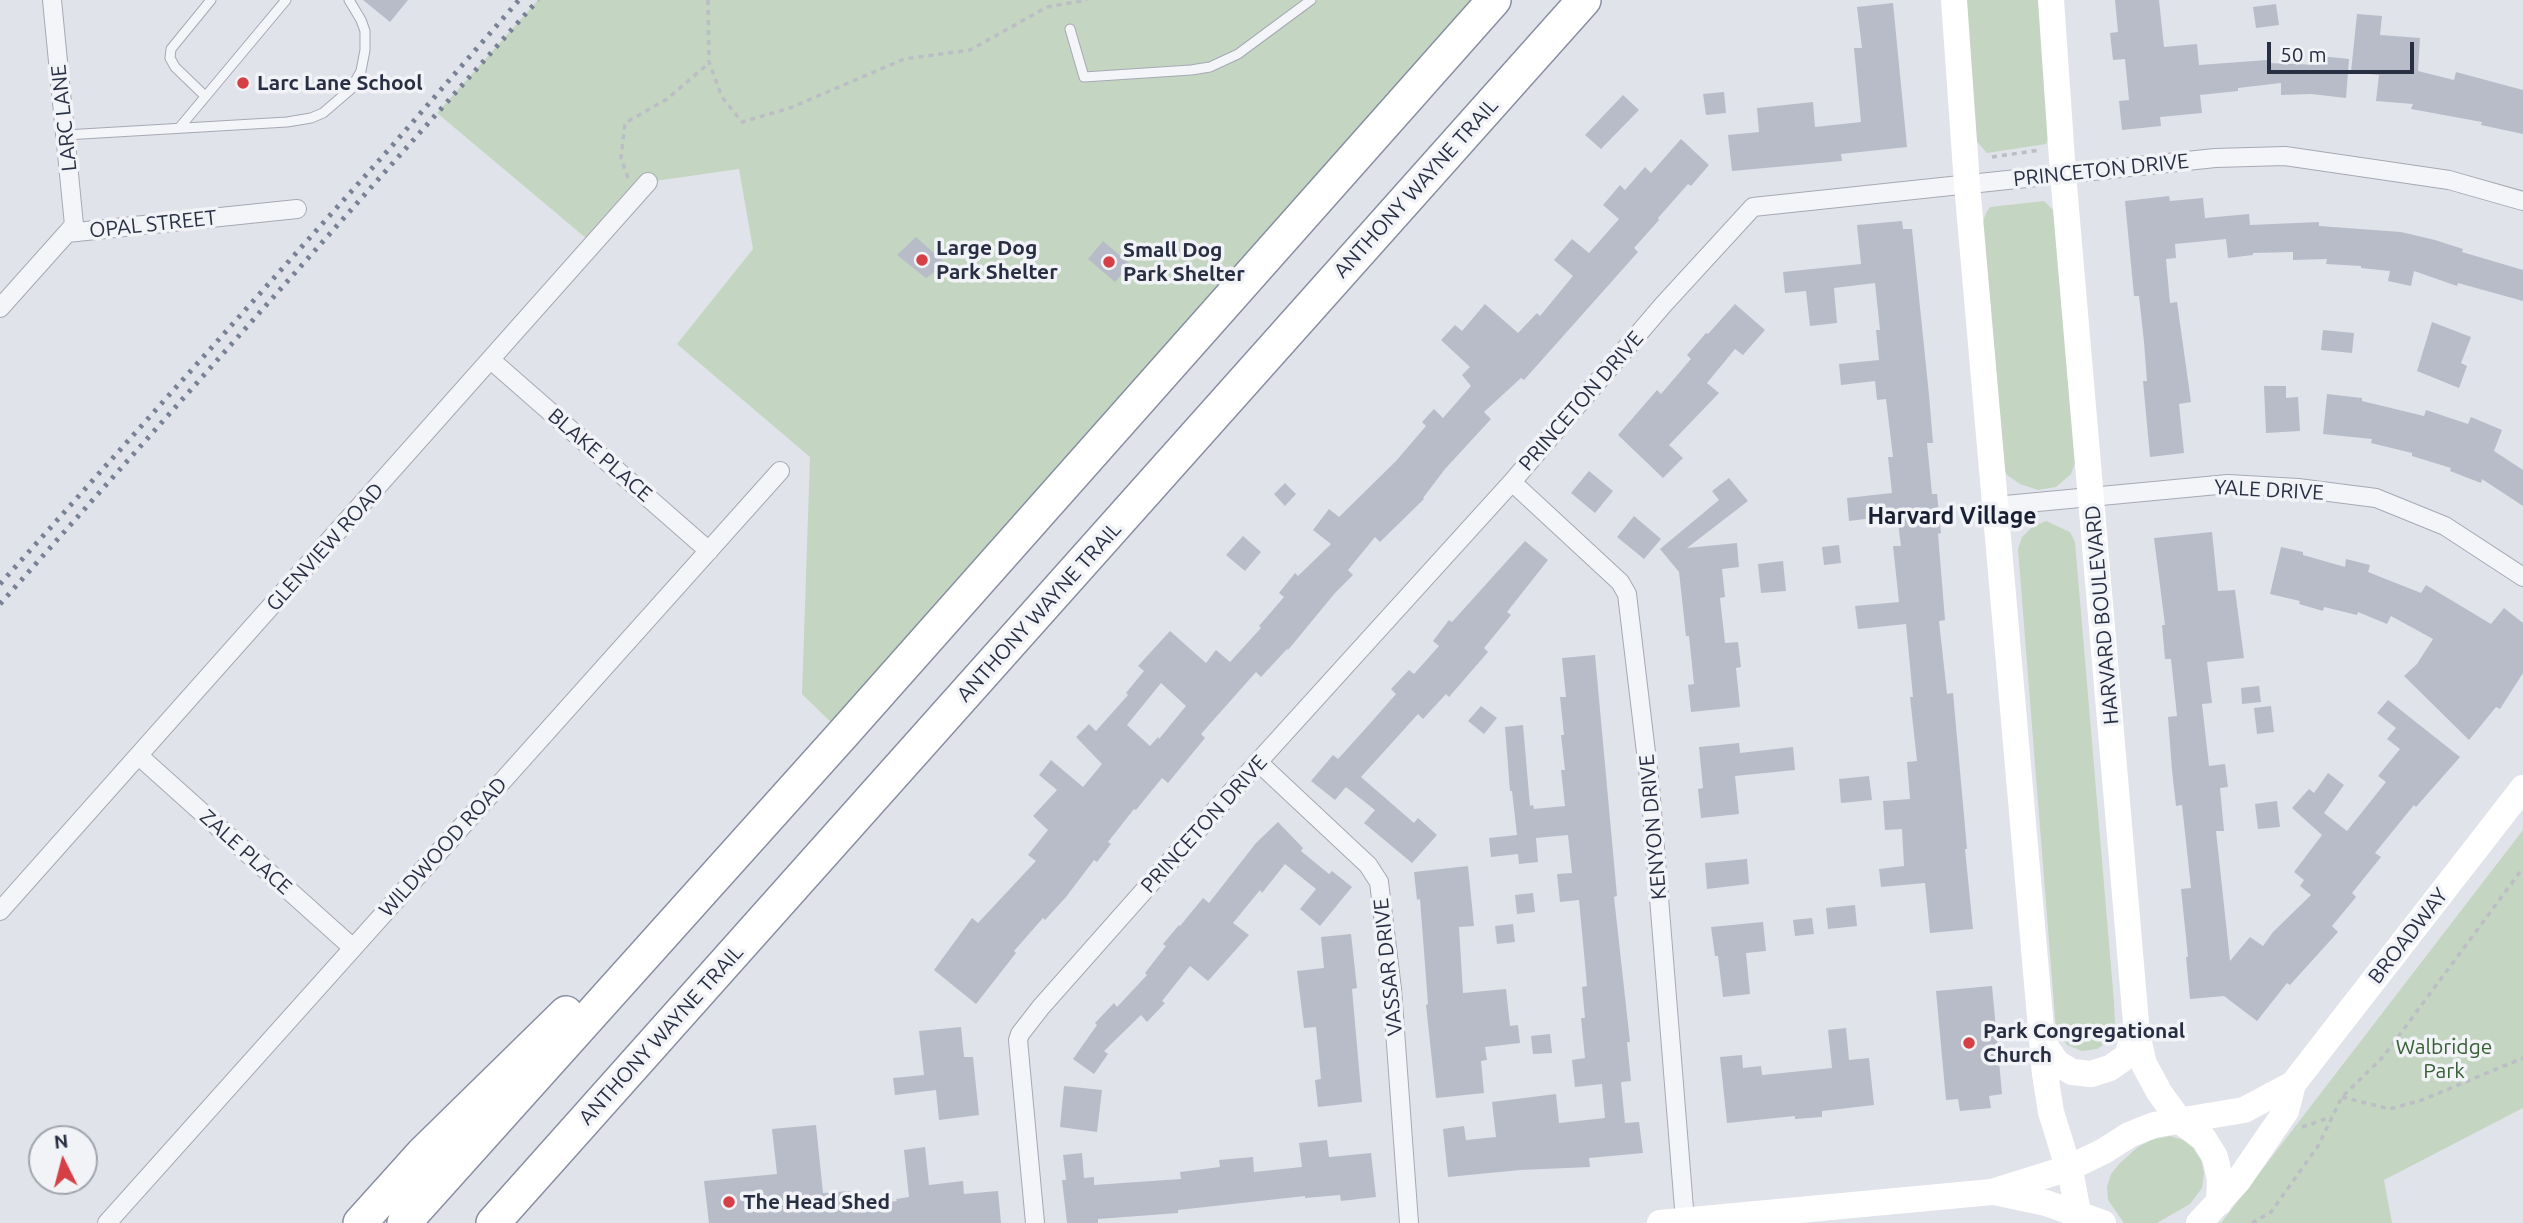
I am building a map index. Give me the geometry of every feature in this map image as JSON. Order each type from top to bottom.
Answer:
[{"type":"highway","points":[[404,1223],[1494,0]]},
{"type":"highway","name":"ANTHONY WAYNE TRAIL","points":[[497,1221],[1584,0]]},
{"type":"highway","points":[[360,1223],[423,1153],[508,1067],[729,861]]},
{"type":"highway","points":[[434,1223],[511,1135],[601,1003]]},
{"type":"street","name":"LARC LANE","points":[[52,0],[74,225],[67,233]]},
{"type":"street","points":[[1954,0],[1967,184],[2042,1041],[2051,1112],[2069,1168],[2077,1218]]},
{"type":"street","name":"HARVARD BOULEVARD","points":[[2051,0],[2063,174],[2136,1027],[2144,1064],[2160,1092],[2180,1121],[2204,1139],[2215,1157],[2220,1180],[2219,1203]]},
{"type":"street","name":"PRINCETON DRIVE","points":[[1035,1223],[1018,1040],[1020,1034],[1258,762],[1512,482],[1663,305],[1753,207],[2215,158],[2285,156],[2449,180],[2523,201]]},
{"type":"street","name":"GLENVIEW ROAD","points":[[0,911],[648,182]]},
{"type":"street","name":"OPAL STREET","points":[[0,308],[67,233],[297,209]]},
{"type":"street","name":"BLAKE PLACE","points":[[491,360],[709,551]]},
{"type":"street","name":"WILDWOOD ROAD","points":[[107,1223],[780,471]]},
{"type":"street","name":"KENYON DRIVE","points":[[1512,482],[1620,582],[1627,594],[1650,786],[1672,1222]]},
{"type":"street","name":"YALE DRIVE","points":[[1995,506],[2228,484],[2298,488],[2376,498],[2445,526],[2523,577]]},
{"type":"street","name":"ZALE PLACE","points":[[139,757],[353,948]]},
{"type":"street","name":"VASSAR DRIVE","points":[[1258,762],[1368,865],[1379,882],[1392,989],[1409,1223]]},
{"type":"street","name":"BROADWAY","points":[[1992,1192],[2069,1168],[2129,1135],[2154,1125],[2244,1110],[2292,1084],[2523,789]]},
{"type":"street","points":[[2042,1041],[2057,1063],[2072,1072],[2091,1074],[2110,1069],[2127,1056],[2136,1027]]},
{"type":"street","name":"BROADWAY","points":[[2199,1223],[2238,1181],[2286,1111],[2292,1084]]},
{"type":"street","points":[[1672,1222],[1712,1221],[1992,1192],[2027,1198],[2077,1218],[2103,1223]]},
{"type":"lane","points":[[205,96],[175,67],[170,58],[170,49],[211,0]]},
{"type":"lane","points":[[180,127],[286,0]]},
{"type":"lane","points":[[65,135],[299,121],[323,113],[338,101],[356,80],[365,50],[362,20],[349,0]]},
{"type":"lane","points":[[1070,29],[1084,78],[1191,70],[1210,66],[1238,54],[1311,0]]},
{"type":"path","points":[[708,0],[709,62],[722,97],[742,122],[790,108],[904,59],[970,50],[1047,7],[1087,0]]},
{"type":"path","points":[[636,196],[621,158],[625,123],[667,99],[709,62]]},
{"type":"path","points":[[1992,157],[2042,150]]},
{"type":"path","points":[[2252,1223],[2271,1212],[2318,1146],[2342,1097],[2383,1057],[2523,868]]},
{"type":"path","points":[[2342,1097],[2390,1109],[2422,1100],[2523,1058]]},
{"type":"path","points":[[2301,1128],[2332,1116]]},
{"type":"green space","points":[[538,0],[1495,0],[843,734],[802,694],[810,457],[677,344],[753,249],[739,169],[648,182],[593,244],[437,113]]},
{"type":"green space","points":[[1962,0],[2040,0],[2051,130],[2046,144],[1987,153],[1971,131]]},
{"type":"green space","points":[[2044,201],[2054,211],[2078,455],[2071,474],[2056,487],[2038,490],[2020,484],[2007,475],[2001,463],[1981,227],[1990,207]]},
{"type":"green space","points":[[2046,521],[2070,532],[2075,542],[2114,1002],[2115,1023],[2109,1041],[2097,1049],[2082,1051],[2067,1045],[2056,1030],[2018,549],[2022,537],[2032,527]]},
{"type":"green space","name":"Walbridge Park","points":[[2523,830],[2523,1108],[2384,1180],[2392,1223],[2221,1223]]},
{"type":"green space","points":[[2170,1136],[2184,1140],[2201,1160],[2204,1173],[2202,1188],[2190,1204],[2157,1223],[2124,1223],[2108,1200],[2107,1187],[2111,1174],[2138,1147],[2151,1140]]},
{"type":"building","points":[[363,0],[408,0],[390,22]]},
{"type":"building","points":[[2115,0],[2159,0],[2164,47],[2197,44],[2199,65],[2267,60],[2267,63],[2319,65],[2320,56],[2349,59],[2346,98],[2311,94],[2281,95],[2281,83],[2238,88],[2238,91],[2200,95],[2202,113],[2160,117],[2161,126],[2122,130],[2119,101],[2129,100],[2125,59],[2113,60],[2110,33],[2118,32]]},
{"type":"building","points":[[1893,3],[1907,147],[1841,154],[1842,161],[1732,171],[1728,135],[1759,132],[1757,108],[1813,102],[1815,127],[1861,122],[1854,48],[1862,48],[1857,7]]},
{"type":"building","points":[[2276,4],[2279,25],[2256,28],[2253,7]]},
{"type":"building","points":[[2357,14],[2382,16],[2380,35],[2420,38],[2418,71],[2454,80],[2456,72],[2523,90],[2523,134],[2481,125],[2482,122],[2411,109],[2413,104],[2376,101],[2379,75],[2351,72]]},
{"type":"building","points":[[1724,92],[1726,113],[1706,115],[1703,94]]},
{"type":"building","points":[[1623,95],[1639,110],[1601,149],[1585,135]]},
{"type":"building","points":[[1681,139],[1709,165],[1658,218],[1634,248],[1638,252],[1524,380],[1521,378],[1484,412],[1491,419],[1445,469],[1424,499],[1380,542],[1375,537],[1348,570],[1353,575],[1288,650],[1261,677],[1256,672],[1201,734],[1205,738],[1168,783],[1162,778],[1136,810],[1134,809],[1108,842],[1111,844],[1097,862],[1094,860],[1066,897],[1014,951],[1016,953],[976,1004],[934,970],[972,918],[978,923],[1036,861],[1028,855],[1048,830],[1033,816],[1057,790],[1039,775],[1051,760],[1083,787],[1102,764],[1076,737],[1089,724],[1096,731],[1128,695],[1126,693],[1144,671],[1138,666],[1170,631],[1206,663],[1216,650],[1230,662],[1261,628],[1259,626],[1284,597],[1279,593],[1295,573],[1298,576],[1331,544],[1313,530],[1329,509],[1339,517],[1396,461],[1426,426],[1422,422],[1434,409],[1443,418],[1471,386],[1462,375],[1470,367],[1441,340],[1455,325],[1462,331],[1485,304],[1518,333],[1537,313],[1540,316],[1573,276],[1554,260],[1572,239],[1589,253],[1619,219],[1603,205],[1620,185],[1625,190],[1645,167],[1651,173]],"holes":[[[1161,683],[1186,706],[1150,746],[1127,725]]]},
{"type":"building","points":[[2169,196],[2170,201],[2203,198],[2205,218],[2249,214],[2250,225],[2319,222],[2319,226],[2401,232],[2435,240],[2463,249],[2462,252],[2523,270],[2523,301],[2458,283],[2457,286],[2414,271],[2411,286],[2388,281],[2390,271],[2326,264],[2327,259],[2293,260],[2293,252],[2253,253],[2228,258],[2226,239],[2175,244],[2176,258],[2166,259],[2170,303],[2177,302],[2191,402],[2179,404],[2184,453],[2150,457],[2143,381],[2147,381],[2144,342],[2139,296],[2134,296],[2125,201]]},
{"type":"building","points":[[1902,221],[1903,229],[1912,229],[1929,395],[1933,443],[1927,443],[1932,494],[1937,494],[1941,533],[1938,534],[1945,620],[1939,621],[1947,694],[1953,693],[1973,929],[1930,933],[1925,883],[1881,887],[1879,869],[1904,866],[1902,829],[1885,830],[1883,801],[1910,799],[1907,762],[1917,761],[1906,624],[1858,629],[1855,606],[1899,602],[1893,546],[1901,546],[1897,515],[1849,521],[1847,498],[1892,493],[1888,457],[1893,457],[1886,399],[1877,400],[1875,381],[1841,385],[1839,364],[1879,360],[1876,330],[1880,330],[1875,283],[1834,288],[1837,323],[1810,326],[1806,291],[1785,293],[1783,272],[1861,264],[1857,225]]},
{"type":"building","name":"Large Dog Park Shelter","points":[[916,237],[946,264],[926,278],[897,255]]},
{"type":"building","name":"Small Dog Park Shelter","points":[[1103,241],[1130,264],[1115,282],[1088,259]]},
{"type":"building","points":[[1735,304],[1765,330],[1743,355],[1735,349],[1707,383],[1719,393],[1669,445],[1683,458],[1663,478],[1618,435],[1657,390],[1661,394],[1691,359],[1687,355]]},
{"type":"building","points":[[2432,322],[2471,337],[2461,363],[2467,366],[2459,388],[2417,371]]},
{"type":"building","points":[[2323,330],[2354,333],[2352,353],[2321,350]]},
{"type":"building","points":[[2264,386],[2286,386],[2286,398],[2298,397],[2300,431],[2266,433]]},
{"type":"building","points":[[2327,394],[2362,398],[2362,401],[2424,416],[2426,410],[2468,424],[2471,417],[2502,430],[2494,451],[2523,470],[2523,506],[2482,479],[2481,483],[2450,471],[2451,468],[2412,456],[2412,453],[2371,443],[2372,439],[2323,434]]},
{"type":"building","points":[[1589,471],[1613,491],[1595,513],[1571,493]]},
{"type":"building","points":[[1729,478],[1748,501],[1687,548],[1737,543],[1739,567],[1722,569],[1725,597],[1720,598],[1725,643],[1738,642],[1741,667],[1736,668],[1740,707],[1691,712],[1688,685],[1694,684],[1679,572],[1660,549],[1719,500],[1712,491]]},
{"type":"building","points":[[1285,483],[1296,494],[1285,506],[1274,494]]},
{"type":"building","points":[[1634,516],[1661,539],[1644,559],[1617,537]]},
{"type":"building","points":[[2212,532],[2218,591],[2235,590],[2244,658],[2207,662],[2212,703],[2202,704],[2209,766],[2225,764],[2228,787],[2220,788],[2224,831],[2216,831],[2230,961],[2250,937],[2263,946],[2273,932],[2311,895],[2300,886],[2304,880],[2294,872],[2322,835],[2292,808],[2309,789],[2314,793],[2328,773],[2344,785],[2324,813],[2347,831],[2386,782],[2378,776],[2400,749],[2387,739],[2396,728],[2377,713],[2388,700],[2460,757],[2416,807],[2414,805],[2375,853],[2381,857],[2352,893],[2356,897],[2332,926],[2338,932],[2290,985],[2287,983],[2257,1021],[2224,996],[2190,999],[2186,957],[2181,889],[2191,888],[2182,805],[2176,806],[2172,770],[2168,717],[2177,716],[2171,659],[2165,659],[2162,625],[2165,625],[2154,538]]},
{"type":"building","points":[[1243,536],[1261,552],[1245,571],[1226,555]]},
{"type":"building","points":[[1525,541],[1548,560],[1507,612],[1511,615],[1484,648],[1488,652],[1449,697],[1446,694],[1423,719],[1418,714],[1361,777],[1414,823],[1418,818],[1437,835],[1412,863],[1364,823],[1375,810],[1346,787],[1335,800],[1311,781],[1333,755],[1338,759],[1366,728],[1396,694],[1391,689],[1409,670],[1414,674],[1439,646],[1433,641],[1449,620],[1452,622]]},
{"type":"building","points":[[1839,545],[1841,563],[1824,565],[1822,547]]},
{"type":"building","points":[[2281,547],[2345,567],[2346,559],[2370,565],[2368,572],[2421,593],[2426,585],[2491,624],[2504,608],[2523,623],[2523,673],[2500,709],[2496,707],[2469,740],[2404,676],[2417,664],[2433,639],[2391,616],[2387,624],[2358,612],[2357,615],[2324,607],[2323,611],[2299,604],[2300,601],[2270,594]]},
{"type":"building","points":[[1783,561],[1786,591],[1761,593],[1758,564]]},
{"type":"building","points":[[1595,655],[1617,896],[1614,897],[1630,1042],[1627,1042],[1631,1081],[1621,1082],[1625,1123],[1639,1122],[1643,1153],[1589,1158],[1590,1167],[1448,1177],[1443,1129],[1464,1126],[1466,1140],[1496,1137],[1492,1102],[1556,1094],[1559,1123],[1605,1118],[1602,1084],[1575,1087],[1572,1060],[1585,1058],[1581,1018],[1585,1018],[1582,987],[1587,986],[1579,900],[1560,902],[1557,874],[1572,873],[1568,835],[1536,838],[1538,862],[1519,864],[1518,854],[1491,857],[1489,838],[1517,835],[1505,727],[1523,725],[1530,806],[1533,805],[1534,809],[1565,806],[1561,770],[1565,770],[1560,697],[1566,697],[1562,658]]},
{"type":"building","points":[[2259,686],[2261,702],[2242,704],[2241,688]]},
{"type":"building","points":[[1481,706],[1497,718],[1484,734],[1468,721]]},
{"type":"building","points":[[2271,706],[2274,732],[2257,734],[2254,708]]},
{"type":"building","points":[[1739,743],[1740,753],[1793,747],[1795,770],[1735,776],[1739,814],[1701,818],[1698,789],[1703,788],[1699,747]]},
{"type":"building","points":[[1869,776],[1872,800],[1841,803],[1839,779]]},
{"type":"building","points":[[2277,801],[2280,827],[2258,829],[2255,804]]},
{"type":"building","points":[[1278,822],[1303,848],[1301,851],[1329,874],[1332,871],[1352,887],[1320,926],[1300,909],[1316,889],[1285,864],[1233,923],[1249,935],[1208,981],[1190,966],[1162,1001],[1165,1003],[1147,1022],[1141,1015],[1104,1051],[1108,1054],[1094,1074],[1073,1059],[1097,1025],[1095,1023],[1114,1003],[1117,1007],[1147,975],[1145,973],[1166,946],[1163,944],[1179,925],[1203,898],[1209,903],[1256,843]]},
{"type":"building","points":[[1747,859],[1749,884],[1707,889],[1705,863]]},
{"type":"building","points":[[1468,866],[1474,926],[1459,927],[1463,993],[1506,989],[1510,1026],[1518,1025],[1520,1043],[1485,1047],[1487,1060],[1481,1061],[1484,1093],[1436,1098],[1426,1005],[1420,899],[1417,900],[1414,872]]},
{"type":"building","points":[[1533,893],[1535,912],[1517,914],[1515,895]]},
{"type":"building","points":[[1855,905],[1857,926],[1828,929],[1826,908]]},
{"type":"building","points":[[1812,918],[1814,934],[1795,936],[1793,920]]},
{"type":"building","points":[[1763,922],[1766,951],[1746,953],[1750,994],[1723,997],[1711,927]]},
{"type":"building","points":[[1513,924],[1515,942],[1497,944],[1495,926]]},
{"type":"building","points":[[1351,934],[1357,988],[1352,989],[1362,1102],[1318,1107],[1315,1080],[1321,1079],[1316,1027],[1304,1028],[1297,971],[1324,968],[1321,937]]},
{"type":"building","name":"Park Congregational Church","points":[[1992,986],[2002,1094],[1989,1096],[1991,1108],[1960,1111],[1958,1099],[1946,1100],[1936,991]]},
{"type":"building","points":[[961,1027],[964,1057],[973,1057],[979,1115],[939,1120],[936,1090],[895,1095],[893,1078],[924,1075],[919,1031]]},
{"type":"building","points":[[1846,1028],[1849,1060],[1869,1058],[1874,1105],[1822,1111],[1822,1117],[1795,1119],[1795,1116],[1727,1123],[1720,1057],[1742,1055],[1743,1068],[1761,1066],[1762,1075],[1832,1068],[1828,1030]]},
{"type":"building","points":[[1550,1034],[1552,1053],[1533,1054],[1531,1036]]},
{"type":"building","points":[[1064,1086],[1102,1090],[1097,1132],[1060,1127]]},
{"type":"building","points":[[816,1125],[823,1193],[850,1191],[852,1206],[909,1197],[904,1150],[925,1147],[929,1185],[963,1181],[964,1194],[998,1191],[1001,1223],[709,1223],[704,1181],[777,1174],[772,1129]]},
{"type":"building","points":[[1327,1140],[1329,1157],[1371,1153],[1376,1197],[1341,1201],[1340,1195],[1305,1196],[1178,1210],[1178,1213],[1098,1219],[1098,1223],[1067,1223],[1062,1180],[1066,1180],[1063,1155],[1082,1153],[1084,1178],[1094,1177],[1094,1185],[1181,1179],[1180,1172],[1220,1167],[1219,1160],[1253,1157],[1254,1172],[1302,1167],[1299,1143]]},
{"type":"railway","points":[[0,584],[519,0]]},
{"type":"railway","points":[[0,604],[538,0]]},
{"type":"place","name":"Larc Lane School","points":[[243,83]]},
{"type":"place","name":"Large Dog Park Shelter","points":[[922,260]]},
{"type":"place","name":"Small Dog Park Shelter","points":[[1109,262]]},
{"type":"place","name":"Park Congregational Church","points":[[1969,1043]]},
{"type":"place","name":"The Head Shed","points":[[729,1202]]},
{"type":"district","name":"Harvard Village","points":[[1952,516]]}]
